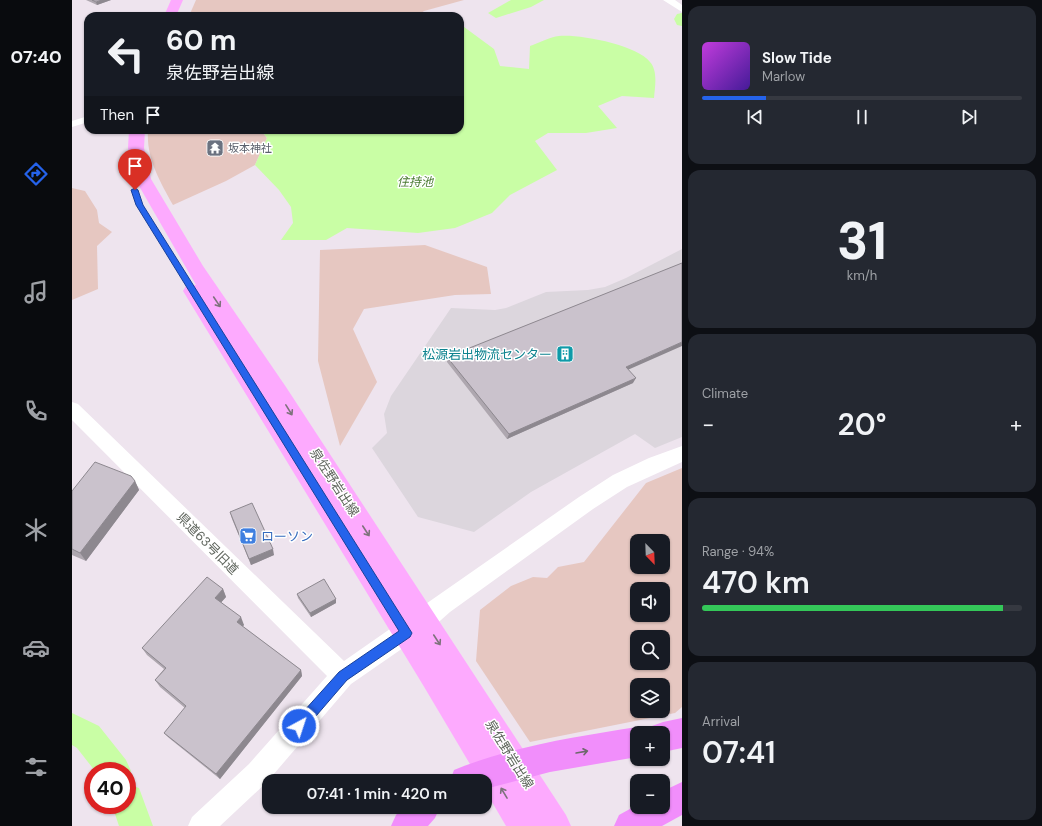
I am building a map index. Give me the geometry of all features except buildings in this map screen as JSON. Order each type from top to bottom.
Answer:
[{"type":"highway","points":[[670,736],[682,733]]},
{"type":"highway","points":[[481,774],[544,758],[630,743]]},
{"type":"highway","points":[[630,826],[682,798]]},
{"type":"highway","points":[[407,826],[418,814]]},
{"type":"main road","points":[[172,12],[177,0]]},
{"type":"main road","points":[[182,12],[187,0]]},
{"type":"main road","name":"泉佐野岩出線","points":[[124,134],[123,138],[126,162],[139,205],[415,627],[555,826]]},
{"type":"main road","name":"泉佐野岩出線","points":[[137,134],[136,148],[144,179],[152,197],[195,269],[278,393],[415,627],[524,826]]},
{"type":"street","points":[[668,0],[682,9]]},
{"type":"street","points":[[72,124],[84,120]]},
{"type":"street","name":"県道63号旧道","points":[[72,409],[343,676]]},
{"type":"street","points":[[201,826],[258,773],[343,676],[415,627],[586,503],[620,482],[656,464],[682,454]]},
{"type":"shaded area","points":[[196,0],[464,0],[423,12],[191,12]]},
{"type":"shaded area","points":[[148,134],[264,134],[267,138],[255,165],[226,181],[173,205],[155,169],[149,150]]},
{"type":"shaded area","points":[[72,188],[85,191],[97,210],[99,223],[112,232],[97,246],[98,289],[72,300]]},
{"type":"shaded area","points":[[425,245],[487,267],[491,294],[455,295],[364,309],[353,329],[377,382],[340,446],[318,361],[320,250]]},
{"type":"shaded area","points":[[682,249],[682,437],[655,448],[635,434],[531,492],[474,532],[418,517],[372,448],[387,433],[384,414],[391,396],[451,308],[495,310],[506,308],[546,292],[588,290],[605,287],[626,278]]},
{"type":"shaded area","points":[[682,468],[682,707],[675,713],[670,714],[670,678],[630,678],[630,718],[650,718],[530,742],[476,661],[480,610],[511,586],[533,577],[547,578],[558,567],[584,562],[646,483]]},
{"type":"water","points":[[511,0],[544,0],[531,7],[496,18],[488,13]]},
{"type":"water","name":"住持池","points":[[464,27],[494,49],[500,66],[529,69],[530,46],[559,36],[568,36],[608,42],[633,50],[650,62],[653,66],[655,74],[654,98],[622,96],[598,106],[617,128],[586,133],[548,133],[535,141],[557,170],[510,195],[492,213],[455,228],[418,233],[347,228],[326,240],[281,240],[293,223],[291,207],[279,190],[255,165],[267,138],[264,134],[464,134]]},
{"type":"waterway","points":[[682,17],[680,19],[682,22]]},
{"type":"waterway","points":[[72,728],[88,737],[108,762]]},
{"type":"waterway","points":[[132,814],[136,826]]},
{"type":"place","name":"坂本神社","points":[[215,148]]},
{"type":"place","name":"松源岩出物流センター","points":[[565,354]]},
{"type":"place","name":"ローソン","points":[[248,536]]},
{"type":"route","points":[[135,190],[139,205],[406,633],[343,676],[299,726]]}]
